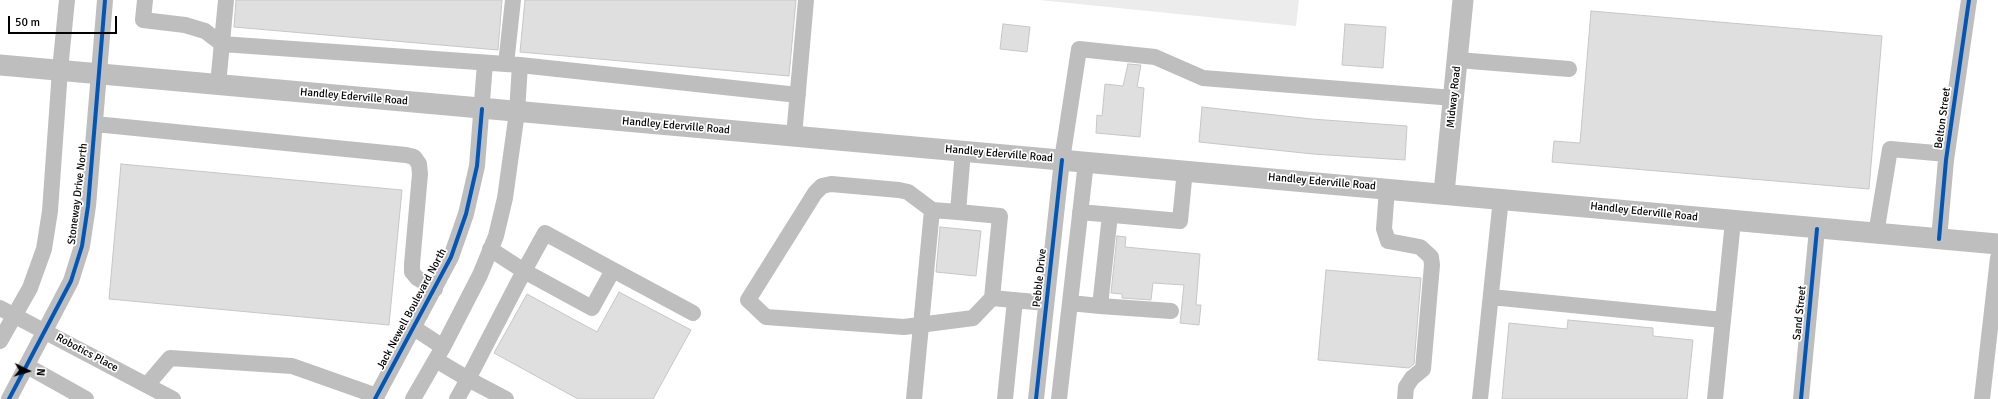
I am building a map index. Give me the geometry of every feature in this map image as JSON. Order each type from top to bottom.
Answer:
[{"type":"main road","name":"Midway Road","points":[[1444,193],[1463,0]]},
{"type":"main road","name":"Handley Ederville Road","points":[[0,65],[482,109],[1500,198],[1817,229],[1998,244]]},
{"type":"street","points":[[0,342],[30,288],[44,249],[50,211],[60,70],[67,0]]},
{"type":"street","name":"Stoneway Drive North","points":[[9,399],[71,281],[82,246],[88,206],[105,0]]},
{"type":"street","points":[[145,0],[143,20],[192,27],[205,31],[222,44],[513,65],[798,95]]},
{"type":"street","points":[[218,85],[226,0]]},
{"type":"street","points":[[413,399],[439,354],[480,275],[496,236],[505,198],[516,112],[513,65],[513,0]]},
{"type":"street","points":[[794,136],[806,0]]},
{"type":"street","name":"Belton Street","points":[[1939,239],[1947,154],[1969,0]]},
{"type":"street","name":"Pebble Drive","points":[[1036,399],[1062,160],[1079,49],[1155,57],[1203,78],[1454,98]]},
{"type":"street","points":[[1458,60],[1569,69]]},
{"type":"street","name":"Jack Newell Boulevard North","points":[[376,397],[451,257],[466,214],[477,166],[485,63]]},
{"type":"street","points":[[95,124],[414,157],[419,164],[420,174],[412,272],[417,278],[434,289]]},
{"type":"street","points":[[1876,234],[1890,149],[1947,154]]},
{"type":"street","points":[[958,212],[963,151]]},
{"type":"street","points":[[1059,399],[1086,162]]},
{"type":"street","points":[[1080,212],[1180,222],[1185,170]]},
{"type":"street","points":[[831,184],[899,190],[908,192],[932,210],[1000,216],[992,298],[973,318],[904,328],[766,317],[748,300],[815,193],[822,186],[831,184]]},
{"type":"street","points":[[1387,188],[1384,230],[1388,240],[1420,247],[1431,257],[1432,265],[1423,369],[1412,378],[1406,387],[1405,399]]},
{"type":"street","points":[[1480,399],[1500,198]]},
{"type":"street","points":[[914,399],[932,210]]},
{"type":"street","points":[[1100,306],[1110,215]]},
{"type":"street","points":[[1715,399],[1733,221]]},
{"type":"street","name":"Sand Street","points":[[1801,399],[1817,229]]},
{"type":"street","points":[[458,399],[545,233],[693,313]]},
{"type":"street","points":[[490,249],[524,271],[592,308],[613,270]]},
{"type":"street","points":[[1052,251],[1076,253]]},
{"type":"street","points":[[1982,399],[1998,258]]},
{"type":"street","points":[[1491,297],[1723,320]]},
{"type":"street","points":[[992,298],[1046,303]]},
{"type":"street","points":[[1005,399],[1015,300]]},
{"type":"street","points":[[1070,303],[1171,311]]},
{"type":"street","name":"Robotics Place","points":[[0,308],[173,399]]},
{"type":"street","points":[[414,328],[439,354],[468,379],[506,399]]},
{"type":"street","points":[[1043,332],[1067,333]]},
{"type":"street","points":[[147,385],[170,358],[292,366],[376,397]]},
{"type":"street","points":[[27,366],[86,399]]},
{"type":"shaded area","points":[[1039,0],[1299,0],[1296,26]]},
{"type":"building","points":[[236,0],[502,0],[498,50],[234,27]]},
{"type":"building","points":[[525,0],[796,0],[789,76],[520,52]]},
{"type":"building","points":[[1591,11],[1882,36],[1869,189],[1552,162],[1554,141],[1580,143]]},
{"type":"building","points":[[1003,24],[1030,27],[1027,52],[1000,49]]},
{"type":"building","points":[[1345,24],[1386,27],[1383,68],[1342,65]]},
{"type":"building","points":[[1128,64],[1141,65],[1137,87],[1144,88],[1140,137],[1096,133],[1097,115],[1102,116],[1105,84],[1123,86]]},
{"type":"building","points":[[1202,107],[1312,119],[1407,126],[1405,160],[1313,154],[1199,142]]},
{"type":"building","points":[[121,164],[402,190],[389,325],[109,299]]},
{"type":"building","points":[[940,227],[981,231],[976,276],[936,272]]},
{"type":"building","points":[[1117,236],[1126,237],[1125,247],[1200,254],[1196,305],[1201,305],[1199,325],[1180,323],[1184,285],[1153,283],[1151,300],[1122,298],[1122,294],[1111,293]]},
{"type":"building","points":[[1326,270],[1421,278],[1414,364],[1409,368],[1318,360]]},
{"type":"building","points":[[619,292],[691,330],[653,399],[578,399],[494,353],[527,294],[597,332]]},
{"type":"building","points":[[1568,320],[1653,328],[1653,336],[1693,340],[1687,399],[1502,399],[1509,323],[1567,329]]},
{"type":"cycle path","points":[[9,399],[71,281],[82,246],[88,206],[105,0]]},
{"type":"cycle path","points":[[1939,239],[1946,160],[1969,0]]},
{"type":"cycle path","points":[[375,399],[451,257],[466,214],[477,166],[482,109]]},
{"type":"cycle path","points":[[1036,399],[1062,160]]},
{"type":"cycle path","points":[[1801,399],[1817,229]]}]
